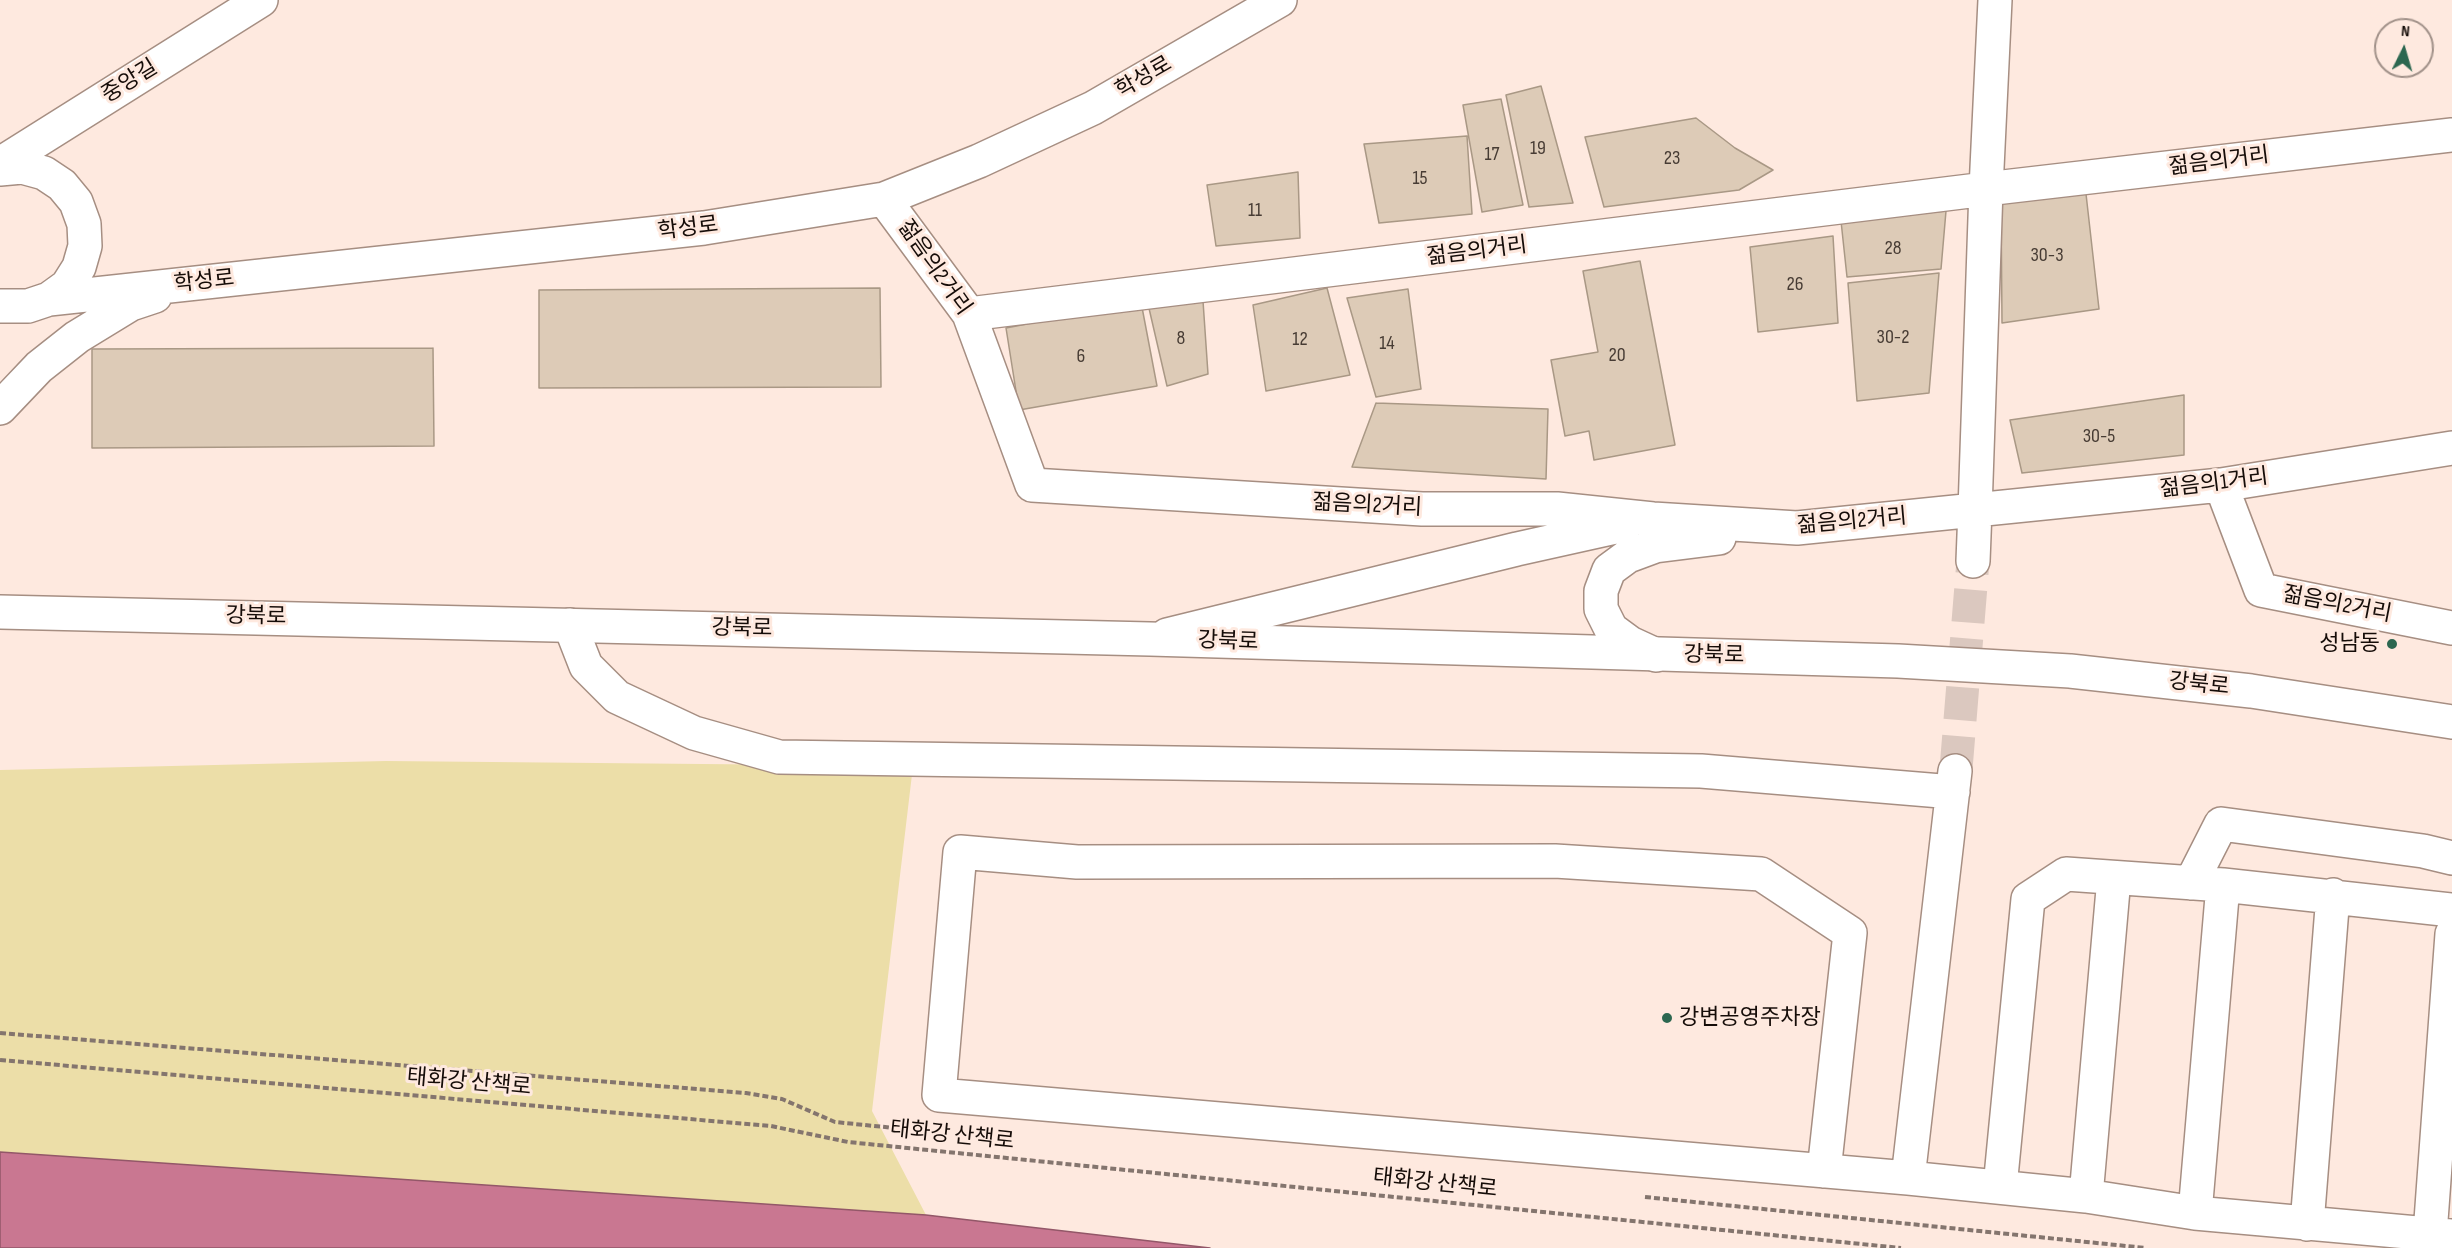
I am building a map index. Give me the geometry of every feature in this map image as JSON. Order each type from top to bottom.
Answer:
[{"type":"street","name":"중앙길","points":[[0,164],[261,0]]},
{"type":"street","name":"학성로","points":[[31,303],[190,283],[704,228],[884,199],[979,161],[1093,108],[1280,0]]},
{"type":"street","points":[[1973,561],[1995,0]]},
{"type":"street","name":"젊음의거리","points":[[969,314],[1986,189],[2452,135]]},
{"type":"street","points":[[0,169],[22,167],[44,173],[62,185],[76,202],[84,224],[85,246],[79,267],[67,286],[31,303]]},
{"type":"street","name":"젊음의2거리","points":[[884,199],[969,314],[1032,485],[1422,509],[1557,509],[1653,519],[1797,528],[1975,510]]},
{"type":"street","points":[[39,366],[77,337],[131,304],[190,283]]},
{"type":"street","points":[[0,408],[39,366],[73,316],[31,303]]},
{"type":"street","name":"젊음의1거리","points":[[1975,510],[2221,485],[2452,448]]},
{"type":"street","name":"젊음의2거리","points":[[2221,485],[2261,590],[2452,628]]},
{"type":"street","points":[[1150,639],[1517,549],[1653,519]]},
{"type":"street","points":[[1656,655],[1630,643],[1611,629],[1601,609],[1601,591],[1609,570],[1628,556],[1655,546],[1797,528]]},
{"type":"street","name":"강북로","points":[[0,612],[1150,639],[1898,661],[2070,671],[2251,691],[2452,722]]},
{"type":"street","points":[[570,625],[586,666],[617,697],[694,733],[779,757],[1701,771],[1954,780],[1908,1178]]},
{"type":"street","points":[[2191,883],[2221,824],[2422,851],[2452,858]]},
{"type":"street","points":[[1824,1171],[1850,933],[1761,874],[1555,861],[1077,862],[960,852],[939,1095],[1824,1171],[1908,1178],[2086,1196],[2195,1213],[2441,1235],[2452,934]]},
{"type":"street","points":[[2000,1187],[2028,899],[2066,874],[2333,895],[2452,910]]},
{"type":"street","points":[[2086,1196],[2114,878]]},
{"type":"street","points":[[2195,1213],[2223,885]]},
{"type":"street","points":[[2307,1224],[2333,895]]},
{"type":"path","name":"태화강 산책로","points":[[0,1060],[771,1126],[848,1142],[1901,1248]]},
{"type":"shaded area","points":[[386,761],[913,766],[872,1111],[926,1215],[0,1152],[0,770]]},
{"type":"shaded area","points":[[0,1152],[926,1215],[1210,1248],[0,1248]]},
{"type":"building","points":[[1541,86],[1573,203],[1529,207],[1506,95]]},
{"type":"building","points":[[1501,99],[1523,205],[1482,212],[1463,105]]},
{"type":"building","points":[[1696,118],[1735,148],[1773,170],[1739,190],[1604,207],[1585,137]]},
{"type":"building","points":[[1467,136],[1472,214],[1379,223],[1364,144]]},
{"type":"building","points":[[1298,172],[1300,238],[1216,246],[1207,185]]},
{"type":"building","points":[[2085,185],[2099,309],[2002,323],[2001,203]]},
{"type":"building","points":[[1946,211],[1941,269],[1847,277],[1841,221]]},
{"type":"building","points":[[1833,236],[1838,323],[1758,332],[1750,247]]},
{"type":"building","points":[[1640,261],[1675,445],[1594,460],[1589,431],[1565,436],[1551,360],[1598,352],[1583,271]]},
{"type":"building","points":[[1939,273],[1929,393],[1857,401],[1848,283]]},
{"type":"building","points":[[880,288],[881,387],[539,388],[539,290]]},
{"type":"building","points":[[1327,288],[1350,375],[1266,391],[1253,305]]},
{"type":"building","points":[[1408,289],[1421,389],[1376,397],[1347,298]]},
{"type":"building","points":[[1203,301],[1208,374],[1167,386],[1148,304]]},
{"type":"building","points":[[1141,302],[1157,386],[1019,410],[1006,328]]},
{"type":"building","points":[[433,348],[434,446],[92,448],[92,349]]},
{"type":"building","points":[[2184,395],[2184,455],[2022,473],[2010,420]]},
{"type":"building","points":[[1376,403],[1548,409],[1546,479],[1352,467]]},
{"type":"tunnel","points":[[1956,769],[1973,561]]},
{"type":"place","name":"성남동","points":[[2392,644]]},
{"type":"place","name":"강변공영주차장","points":[[1667,1018]]}]
